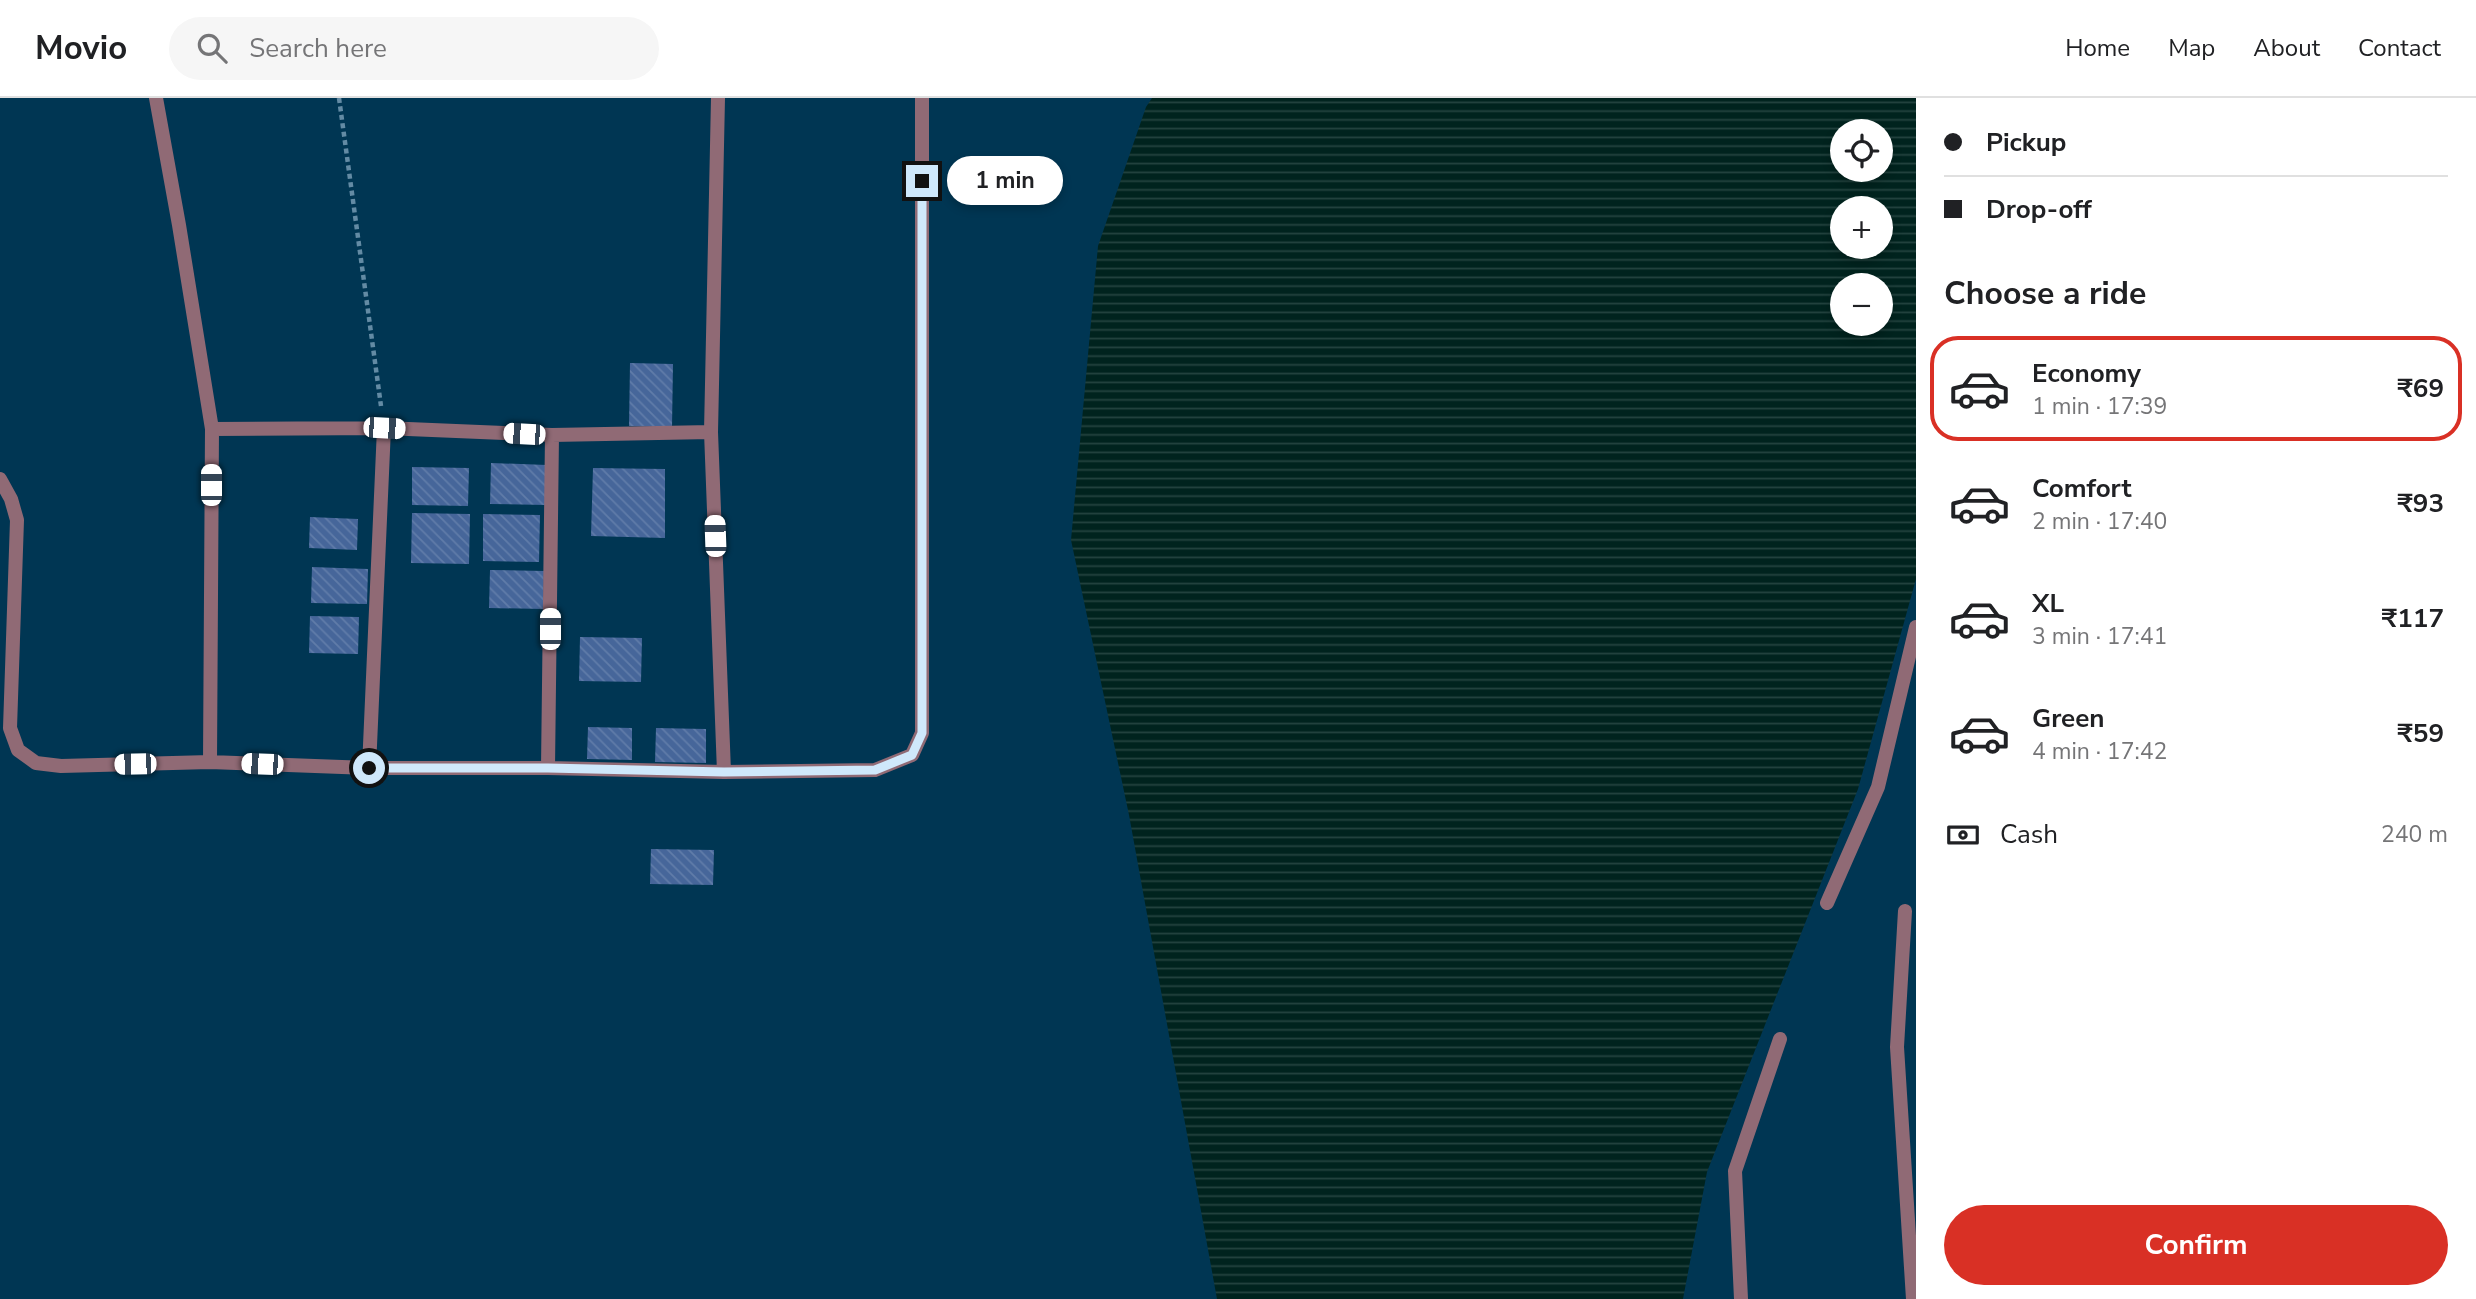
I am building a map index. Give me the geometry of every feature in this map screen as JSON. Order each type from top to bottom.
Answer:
[{"type":"street","points":[[156,98],[212,429],[209,762]]},
{"type":"street","points":[[718,98],[711,432],[724,772]]},
{"type":"street","points":[[0,480],[11,499],[17,520],[5,728],[18,750],[36,763],[61,766],[209,762],[369,768],[724,772],[875,770],[912,755],[922,733],[922,98]]},
{"type":"street","points":[[212,429],[384,428],[552,435],[711,432]]},
{"type":"street","points":[[369,768],[384,428]]},
{"type":"street","points":[[548,768],[552,435]]},
{"type":"street","points":[[1827,903],[1878,787],[1916,628]]},
{"type":"street","points":[[1905,911],[1897,1047],[1913,1299]]},
{"type":"street","points":[[1741,1299],[1735,1171],[1780,1039]]},
{"type":"path","points":[[339,98],[384,428]]},
{"type":"shaded area","points":[[1152,98],[1916,98],[1916,579],[1858,789],[1707,1172],[1683,1299],[1217,1299],[1129,815],[1071,540],[1098,246],[1146,107]]},
{"type":"building","points":[[630,363],[673,364],[672,427],[629,426]]},
{"type":"building","points":[[491,463],[547,465],[546,505],[490,504]]},
{"type":"building","points":[[412,467],[469,468],[468,506],[412,505]]},
{"type":"building","points":[[593,468],[665,469],[665,538],[591,536]]},
{"type":"building","points":[[412,513],[470,514],[469,564],[411,563]]},
{"type":"building","points":[[483,514],[540,515],[539,562],[483,561]]},
{"type":"building","points":[[310,517],[358,519],[357,550],[309,548]]},
{"type":"building","points":[[312,567],[368,569],[367,604],[311,603]]},
{"type":"building","points":[[490,570],[544,571],[543,609],[489,608]]},
{"type":"building","points":[[310,616],[359,617],[358,654],[309,653]]},
{"type":"building","points":[[580,637],[642,638],[641,682],[579,681]]},
{"type":"building","points":[[588,727],[632,728],[632,760],[587,759]]},
{"type":"building","points":[[656,728],[706,729],[706,763],[655,762]]},
{"type":"building","points":[[651,849],[714,850],[713,885],[650,884]]},
{"type":"route","points":[[369,768],[724,772],[875,770],[912,755],[922,733],[922,181]]}]
